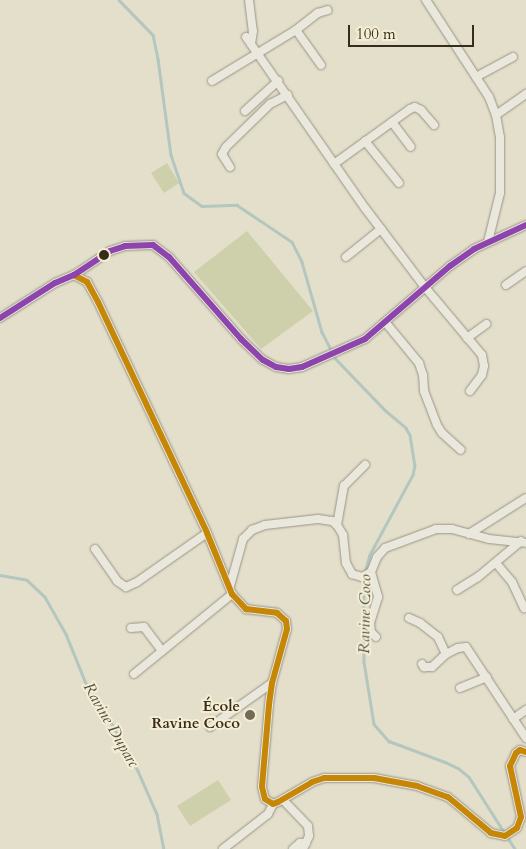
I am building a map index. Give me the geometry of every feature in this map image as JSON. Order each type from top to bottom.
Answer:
[{"type":"street","points":[[249,0],[253,31],[251,44]]},
{"type":"street","points":[[426,0],[476,77],[496,115],[500,137],[500,193],[488,242]]},
{"type":"street","points":[[212,81],[296,30],[318,13],[328,10]]},
{"type":"street","points":[[296,30],[322,65]]},
{"type":"street","points":[[246,37],[381,229],[424,286],[482,356],[484,366],[479,381],[470,391]]},
{"type":"street","points":[[476,77],[513,57]]},
{"type":"street","points":[[245,111],[278,81]]},
{"type":"street","points":[[496,115],[526,94]]},
{"type":"street","points":[[230,167],[222,154],[226,147],[270,104],[288,95]]},
{"type":"street","points":[[334,164],[416,107],[434,125]]},
{"type":"street","points":[[392,122],[411,147]]},
{"type":"street","points":[[365,141],[399,183]]},
{"type":"street","points":[[0,318],[55,283],[74,275],[110,251],[125,246],[153,245],[169,257],[241,339],[264,360],[276,367],[302,367],[365,339],[386,323],[424,286],[474,249],[526,225]]},
{"type":"street","points":[[346,257],[381,229]]},
{"type":"street","points":[[506,285],[526,271]]},
{"type":"street","points":[[74,275],[87,282],[94,295],[207,532],[230,591],[246,609],[277,613],[286,621],[287,629],[272,684],[262,787],[265,799],[273,804]]},
{"type":"street","points":[[386,323],[419,363],[422,370],[424,391],[437,425],[442,433],[461,450]]},
{"type":"street","points":[[468,338],[486,324]]},
{"type":"street","points":[[337,525],[344,486],[365,465]]},
{"type":"street","points":[[469,534],[526,498]]},
{"type":"street","points":[[134,674],[230,591],[240,546],[252,530],[265,524],[318,519],[332,521],[343,535],[346,563],[356,576],[362,577],[371,572],[381,551],[436,529],[452,529],[489,539],[524,542]]},
{"type":"street","points":[[95,549],[117,581],[126,587],[132,586],[207,532]]},
{"type":"street","points":[[457,590],[524,542]]},
{"type":"street","points":[[496,563],[512,582],[524,608]]},
{"type":"street","points":[[371,572],[378,597],[370,623],[371,632],[376,637]]},
{"type":"street","points":[[409,618],[431,630],[438,637],[446,654]]},
{"type":"street","points":[[131,628],[144,627],[162,651]]},
{"type":"street","points":[[422,664],[424,667],[432,667],[446,654],[458,648],[466,647],[526,738]]},
{"type":"street","points":[[460,688],[486,677]]},
{"type":"street","points":[[210,727],[272,684]]},
{"type":"street","points":[[513,719],[526,710]]},
{"type":"street","points":[[223,849],[268,814],[273,804],[283,800],[299,789],[324,778],[354,777],[391,780],[417,786],[448,797],[491,832],[504,836],[518,828],[521,811],[510,766],[516,753],[525,750]]},
{"type":"street","points":[[283,800],[308,826],[309,836],[305,846],[300,843],[293,849]]},
{"type":"green space","points":[[167,163],[179,183],[164,193],[151,173]]},
{"type":"green space","points":[[247,231],[313,311],[261,349],[194,272]]},
{"type":"green space","points":[[218,780],[231,800],[190,826],[177,806]]},
{"type":"waterway","name":"Ravine Coco","points":[[119,0],[153,35],[171,155],[184,193],[202,206],[237,205],[292,242],[302,262],[322,332],[335,358],[386,411],[406,428],[410,435],[415,465],[413,475],[370,555],[365,573]]},
{"type":"waterway","name":"Ravine Duparc","points":[[0,575],[27,580],[45,597],[66,634],[91,696],[107,715],[138,771],[157,814],[164,849]]},
{"type":"waterway","name":"Ravine Coco","points":[[364,578],[364,662],[374,724],[389,741],[445,762],[458,768],[469,777],[515,849]]},
{"type":"transit line","points":[[0,318],[55,283],[74,275],[110,251],[125,246],[153,245],[169,257],[241,339],[263,360],[276,367],[289,369],[302,367],[365,339],[450,266],[474,249],[526,225]]},
{"type":"transit line","points":[[74,275],[87,282],[98,302],[207,533],[232,594],[246,609],[277,613],[286,621],[287,629],[272,683],[269,705],[262,787],[265,799],[273,804],[312,782],[324,778],[374,778],[417,786],[448,797],[491,833],[505,836],[517,828],[521,817],[510,766],[516,753],[520,750],[526,752]]},
{"type":"place","name":"École Ravine Coco","points":[[250,715]]}]
